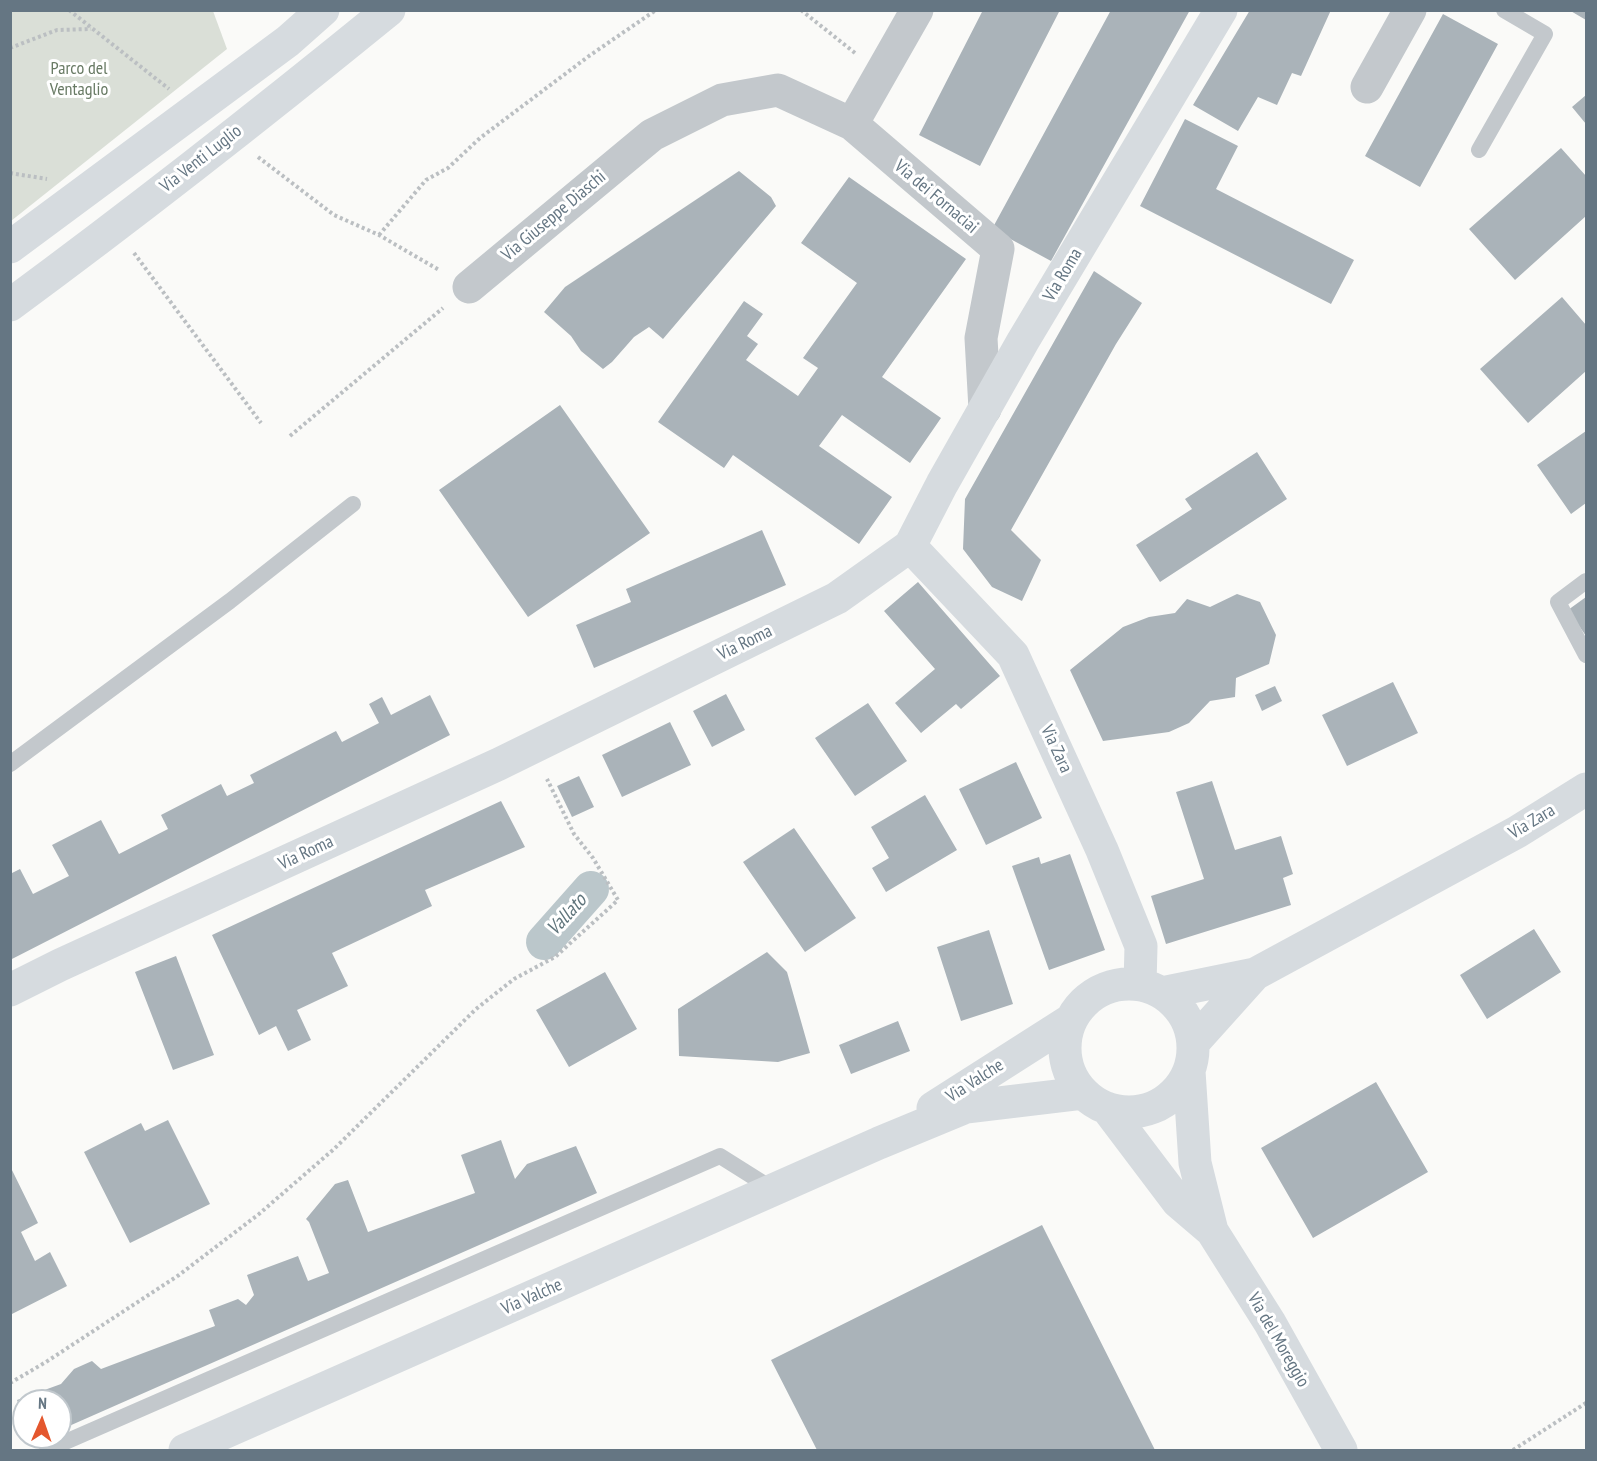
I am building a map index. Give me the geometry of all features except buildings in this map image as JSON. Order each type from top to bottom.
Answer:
[{"type":"main road","points":[[10,247],[288,41],[323,10]]},
{"type":"main road","name":"Via Venti Luglio","points":[[10,304],[318,68],[389,10]]},
{"type":"main road","name":"Via Roma","points":[[10,990],[532,748],[837,598],[910,546],[1023,341],[1221,10]]},
{"type":"main road","name":"Via Zara","points":[[910,546],[1013,655],[1102,850],[1141,946],[1151,989],[1255,974],[1517,832],[1587,789]]},
{"type":"main road","name":"Via Zara","points":[[1191,1057],[1255,974]]},
{"type":"main road","points":[[1124,984],[1151,989],[1175,1003],[1184,1015],[1190,1029],[1191,1057],[1180,1086],[1168,1098],[1156,1106],[1125,1112],[1095,1100],[1070,1073],[1066,1060],[1066,1033],[1071,1020],[1086,1000],[1097,992],[1124,984]]},
{"type":"main road","name":"Via Valche","points":[[879,1143],[1071,1020]]},
{"type":"main road","name":"Via del Moreggio","points":[[1191,1057],[1194,1163],[1212,1231]]},
{"type":"main road","name":"Via del Moreggio","points":[[1095,1100],[1178,1202],[1212,1231],[1270,1323],[1337,1444]]},
{"type":"main road","name":"Via Valche","points":[[185,1450],[879,1143],[966,1107],[1095,1100]]},
{"type":"street","points":[[852,124],[917,10]]},
{"type":"street","points":[[1366,87],[1410,10]]},
{"type":"street","name":"Via Giuseppe Diaschi","points":[[469,287],[652,135],[722,100],[778,90],[852,124]]},
{"type":"street","name":"Via dei Fornaciai","points":[[852,124],[998,249],[981,338],[984,409]]},
{"type":"lane","points":[[1479,150],[1545,34],[1504,10]]},
{"type":"lane","points":[[10,764],[230,601],[353,504]]},
{"type":"lane","points":[[1587,581],[1558,602],[1587,655]]},
{"type":"lane","points":[[47,1450],[720,1156],[774,1190]]},
{"type":"path","points":[[379,235],[426,180],[448,168],[489,132],[589,56],[656,10]]},
{"type":"path","points":[[801,10],[866,62],[878,77]]},
{"type":"path","points":[[10,48],[57,30],[91,29]]},
{"type":"path","points":[[10,173],[54,181]]},
{"type":"path","points":[[134,252],[261,423]]},
{"type":"path","points":[[290,436],[469,287]]},
{"type":"path","points":[[10,1383],[46,1362],[178,1275],[259,1214],[334,1149],[476,1009],[514,979],[555,957],[618,900],[593,858],[574,834],[532,748]]},
{"type":"path","points":[[1513,1450],[1587,1403]]},
{"type":"green space","name":"Parco del Ventaglio","points":[[11,10],[213,11],[227,49],[11,221]]},
{"type":"waterway","name":"Vallato","points":[[544,942],[591,889]]}]
